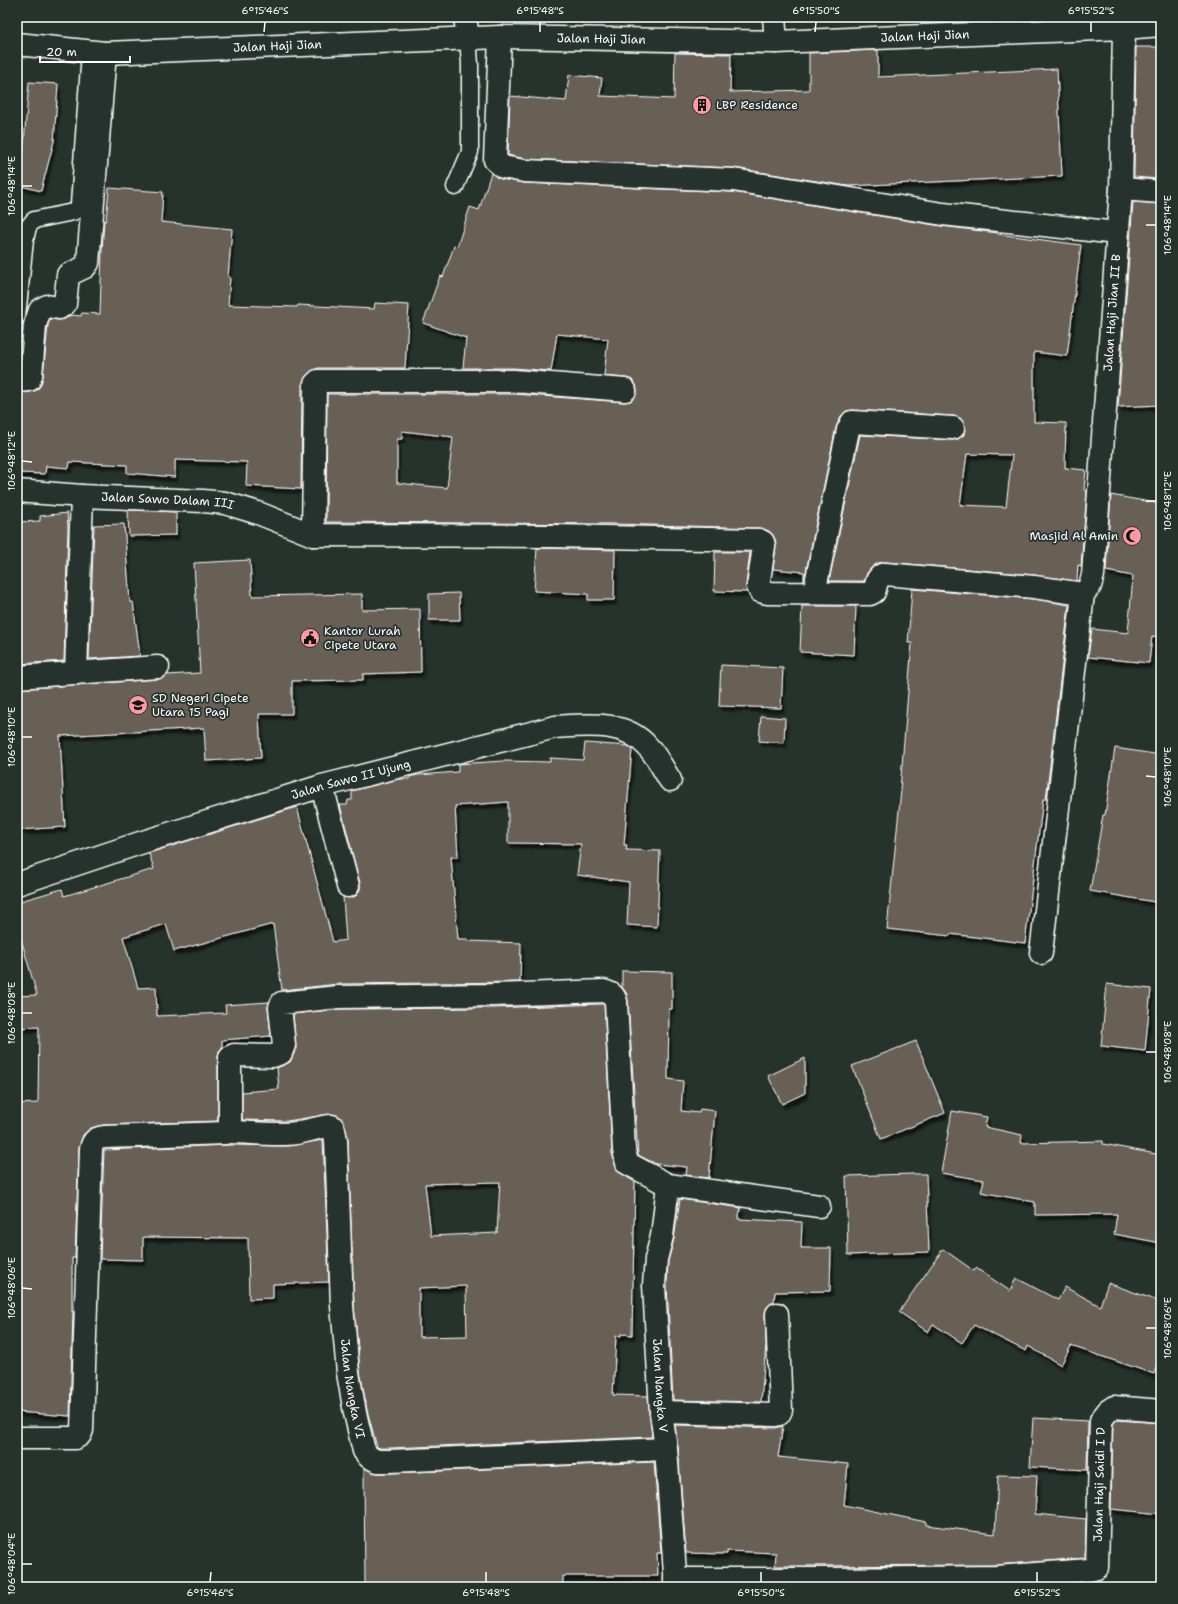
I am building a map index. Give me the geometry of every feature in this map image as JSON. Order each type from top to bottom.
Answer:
[{"type":"street","points":[[465,17],[468,38]]},
{"type":"street","points":[[774,17],[776,42]]},
{"type":"street","name":"Jalan Haji Jian","points":[[17,44],[97,52],[500,37],[776,42],[1124,28],[1161,25]]},
{"type":"street","name":"Jalan Haji Jian II B","points":[[1083,594],[1090,586],[1093,575],[1121,189],[1124,28]]},
{"type":"street","points":[[500,37],[495,160],[503,167],[524,170],[733,180],[943,214],[1117,233]]},
{"type":"street","points":[[17,381],[29,380],[31,375],[35,325],[40,310],[47,306],[59,308],[64,304],[68,275],[85,267],[88,263],[97,52]]},
{"type":"street","points":[[1121,189],[1161,192]]},
{"type":"street","points":[[625,390],[514,381],[318,381],[315,384],[313,535],[551,536],[759,540],[763,542],[764,546],[758,588],[760,591],[767,593],[870,594],[874,592],[877,579],[880,575],[885,574],[1034,587],[1083,594],[1041,953]]},
{"type":"street","points":[[814,593],[848,430],[852,422],[953,428]]},
{"type":"street","name":"Jalan Sawo Dalam III","points":[[17,491],[82,496],[225,503],[258,513],[313,535]]},
{"type":"street","points":[[76,673],[82,496]]},
{"type":"street","points":[[17,678],[158,667]]},
{"type":"street","name":"Jalan Sawo II Ujung","points":[[17,884],[140,843],[322,786],[556,727],[588,725],[624,729],[639,738],[648,747],[670,780]]},
{"type":"street","points":[[322,786],[348,886]]},
{"type":"street","points":[[17,1438],[75,1438],[80,1435],[82,1430],[84,1405],[90,1149],[93,1141],[98,1138],[105,1137],[228,1132],[230,1128],[230,1057],[234,1055],[273,1056],[281,1053],[284,1045],[280,1007],[282,1003],[338,997],[493,995],[603,991],[611,994],[616,1002],[625,1157],[627,1163],[668,1185],[819,1206]]},
{"type":"street","name":"Jalan Nangka VI","points":[[228,1132],[293,1133],[328,1125],[332,1126],[334,1130],[336,1140],[342,1306],[348,1373],[358,1430],[364,1451],[369,1458],[377,1461],[390,1461],[666,1448]]},
{"type":"street","name":"Jalan Nangka V","points":[[668,1185],[662,1236],[656,1259],[654,1285],[662,1412],[676,1583]]},
{"type":"street","points":[[662,1412],[779,1414],[777,1314]]},
{"type":"street","name":"Jalan Haji Saidi I D","points":[[676,1583],[996,1577],[1089,1570],[1097,1568],[1101,1420],[1108,1411],[1114,1407],[1161,1411]]},
{"type":"lane","points":[[455,187],[470,152],[470,64],[468,38]]},
{"type":"lane","points":[[17,316],[25,240],[28,227],[34,220],[73,212],[77,210],[79,204],[97,52]]},
{"type":"building","points":[[1136,47],[1161,47],[1161,130],[1159,179],[1134,177]]},
{"type":"building","points":[[878,50],[878,77],[1057,69],[1062,176],[848,186],[734,168],[525,159],[508,155],[510,96],[566,101],[569,75],[602,78],[600,96],[674,99],[675,53],[731,54],[730,92],[809,90],[809,53]]},
{"type":"building","points":[[29,82],[58,84],[54,141],[41,191],[17,185],[17,153],[23,154]]},
{"type":"building","points":[[491,173],[501,179],[523,183],[732,192],[941,226],[1081,245],[1067,356],[1034,352],[1034,422],[1066,423],[1065,468],[1086,470],[1084,490],[1087,491],[1081,566],[1078,565],[1077,581],[1035,575],[886,562],[878,563],[873,566],[867,573],[864,581],[829,581],[860,435],[952,440],[958,439],[964,435],[965,428],[964,423],[960,418],[954,416],[853,410],[846,411],[841,416],[836,427],[804,581],[804,572],[773,569],[776,548],[775,539],[769,531],[759,528],[616,524],[326,522],[327,394],[513,394],[624,402],[631,401],[635,397],[637,391],[636,385],[632,380],[604,376],[608,339],[557,334],[551,371],[514,368],[463,368],[466,338],[423,323],[440,276],[443,277],[454,246],[457,247],[470,207],[479,210]],"holes":[[[402,431],[453,437],[447,488],[397,483],[397,439],[402,439]],[[967,454],[1012,455],[1006,507],[960,505]]]},
{"type":"building","points":[[109,188],[163,192],[161,222],[232,229],[228,277],[230,277],[228,305],[297,307],[298,305],[374,309],[375,303],[409,305],[405,368],[318,368],[306,376],[302,384],[301,489],[246,486],[247,462],[175,460],[175,477],[127,473],[127,465],[70,462],[69,468],[46,466],[45,474],[17,473],[17,393],[37,390],[41,385],[50,319],[65,319],[70,315],[81,316],[82,313],[100,314],[104,220],[106,221]]},
{"type":"building","points":[[1133,202],[1161,204],[1161,273],[1158,340],[1161,340],[1161,405],[1118,407]]},
{"type":"building","points":[[1111,495],[1161,504],[1161,637],[1152,636],[1149,663],[1088,657],[1092,629],[1128,633],[1133,576],[1106,571]]},
{"type":"building","points":[[128,510],[176,512],[176,535],[129,536]]},
{"type":"building","points":[[67,513],[68,527],[64,661],[17,664],[17,522],[40,521],[40,516]]},
{"type":"building","points":[[124,524],[130,602],[133,602],[140,656],[89,659],[94,525]]},
{"type":"building","points":[[537,548],[615,550],[614,600],[588,600],[588,594],[534,591]]},
{"type":"building","points":[[715,552],[750,552],[746,585],[747,592],[714,591]]},
{"type":"building","name":"SD Negeri Cipete Utara 15 Pagi","points":[[250,560],[252,596],[362,594],[362,610],[420,609],[421,672],[363,674],[363,680],[292,681],[292,714],[259,714],[261,758],[206,761],[204,728],[60,736],[65,827],[17,830],[17,689],[159,679],[167,675],[200,673],[194,563]]},
{"type":"building","points":[[912,589],[1033,599],[1069,605],[1046,799],[1043,799],[1025,943],[950,934],[950,936],[887,929],[901,790],[912,643],[908,643]]},
{"type":"building","points":[[459,593],[460,620],[429,620],[429,594]]},
{"type":"building","points":[[802,606],[856,606],[854,655],[800,652]]},
{"type":"building","points":[[721,665],[783,668],[781,708],[719,706]]},
{"type":"building","points":[[761,716],[785,718],[784,743],[759,741]]},
{"type":"building","points":[[585,743],[628,746],[632,749],[624,845],[627,845],[626,850],[660,851],[657,927],[627,925],[629,882],[577,875],[581,844],[508,843],[508,802],[455,806],[458,857],[451,857],[458,939],[468,939],[468,941],[521,943],[520,982],[338,984],[282,990],[273,924],[174,951],[166,924],[123,937],[138,988],[156,987],[157,1016],[226,1013],[225,1005],[269,1002],[268,1008],[271,1036],[222,1040],[222,1048],[219,1051],[218,1057],[218,1121],[103,1125],[91,1128],[83,1135],[79,1148],[75,1258],[72,1258],[73,1312],[70,1416],[17,1412],[17,1104],[38,1103],[39,1027],[17,1028],[17,996],[37,995],[17,925],[17,902],[62,889],[64,896],[154,869],[149,853],[297,807],[333,942],[346,940],[343,897],[352,898],[357,895],[360,889],[360,883],[340,805],[347,805],[348,800],[352,800],[352,791],[399,779],[409,779],[409,777],[418,775],[458,772],[458,764],[503,761],[550,762],[550,758],[583,760]]},
{"type":"building","points":[[1115,748],[1161,755],[1161,903],[1090,891],[1103,815],[1105,815]]},
{"type":"building","points":[[622,971],[672,972],[672,1009],[669,1009],[668,1079],[683,1081],[681,1111],[699,1113],[700,1109],[715,1111],[709,1178],[686,1175],[687,1167],[656,1164],[638,1155],[628,1001],[627,994],[622,987]]},
{"type":"building","points":[[1107,984],[1151,989],[1145,1051],[1101,1046]]},
{"type":"building","points":[[604,1004],[612,1153],[617,1171],[635,1182],[632,1335],[621,1334],[621,1336],[616,1336],[613,1395],[648,1396],[652,1437],[390,1448],[377,1447],[367,1410],[360,1371],[354,1305],[348,1140],[345,1125],[339,1116],[332,1114],[287,1121],[242,1120],[242,1092],[279,1089],[277,1068],[290,1062],[296,1049],[293,1014],[339,1009],[493,1008]],"holes":[[[500,1182],[497,1233],[431,1236],[425,1184]],[[466,1286],[467,1336],[419,1337],[419,1288]]]},
{"type":"building","points":[[916,1041],[945,1113],[881,1139],[852,1066]]},
{"type":"building","points":[[805,1058],[805,1093],[782,1104],[768,1076]]},
{"type":"building","points":[[952,1111],[987,1117],[985,1127],[1022,1135],[1021,1143],[1103,1141],[1103,1144],[1161,1155],[1161,1243],[1114,1234],[1117,1214],[1035,1215],[1035,1202],[981,1192],[984,1180],[941,1173]]},
{"type":"building","points":[[323,1140],[329,1282],[273,1284],[273,1298],[249,1299],[248,1238],[143,1237],[143,1260],[100,1259],[104,1150],[230,1145],[288,1146]]},
{"type":"building","points":[[926,1174],[929,1252],[848,1255],[846,1176]]},
{"type":"building","points":[[680,1199],[741,1208],[738,1219],[802,1222],[801,1248],[831,1248],[830,1291],[775,1292],[774,1302],[766,1309],[766,1344],[761,1402],[673,1400],[667,1285],[668,1261],[674,1239]]},
{"type":"building","points":[[943,1249],[974,1271],[976,1268],[1010,1291],[1016,1278],[1058,1300],[1065,1287],[1100,1306],[1108,1283],[1161,1302],[1161,1353],[1154,1374],[1071,1346],[1061,1365],[1028,1346],[1026,1351],[974,1325],[962,1343],[933,1324],[928,1332],[899,1312]]},
{"type":"building","points":[[1033,1418],[1088,1421],[1087,1470],[1030,1467]]},
{"type":"building","points":[[1117,1420],[1161,1423],[1161,1514],[1111,1509],[1113,1424]]},
{"type":"building","points":[[675,1425],[775,1428],[783,1426],[778,1457],[848,1464],[844,1505],[926,1522],[926,1525],[995,1534],[998,1475],[1037,1476],[1035,1514],[1086,1519],[1085,1558],[995,1565],[775,1566],[776,1553],[727,1551],[727,1554],[686,1553]]},
{"type":"building","points":[[654,1462],[661,1553],[657,1553],[658,1576],[563,1576],[563,1587],[365,1587],[364,1468],[377,1473],[391,1473]]},
{"type":"building","points":[[1083,1583],[1083,1587],[1030,1587]]},
{"type":"place","name":"LBP Residence","points":[[702,105]]},
{"type":"place","name":"Masjid Al Amin","points":[[1132,536]]},
{"type":"place","name":"Kantor Lurah Cipete Utara","points":[[310,638]]},
{"type":"place","name":"SD Negeri Cipete Utara 15 Pagi","points":[[138,705]]}]
